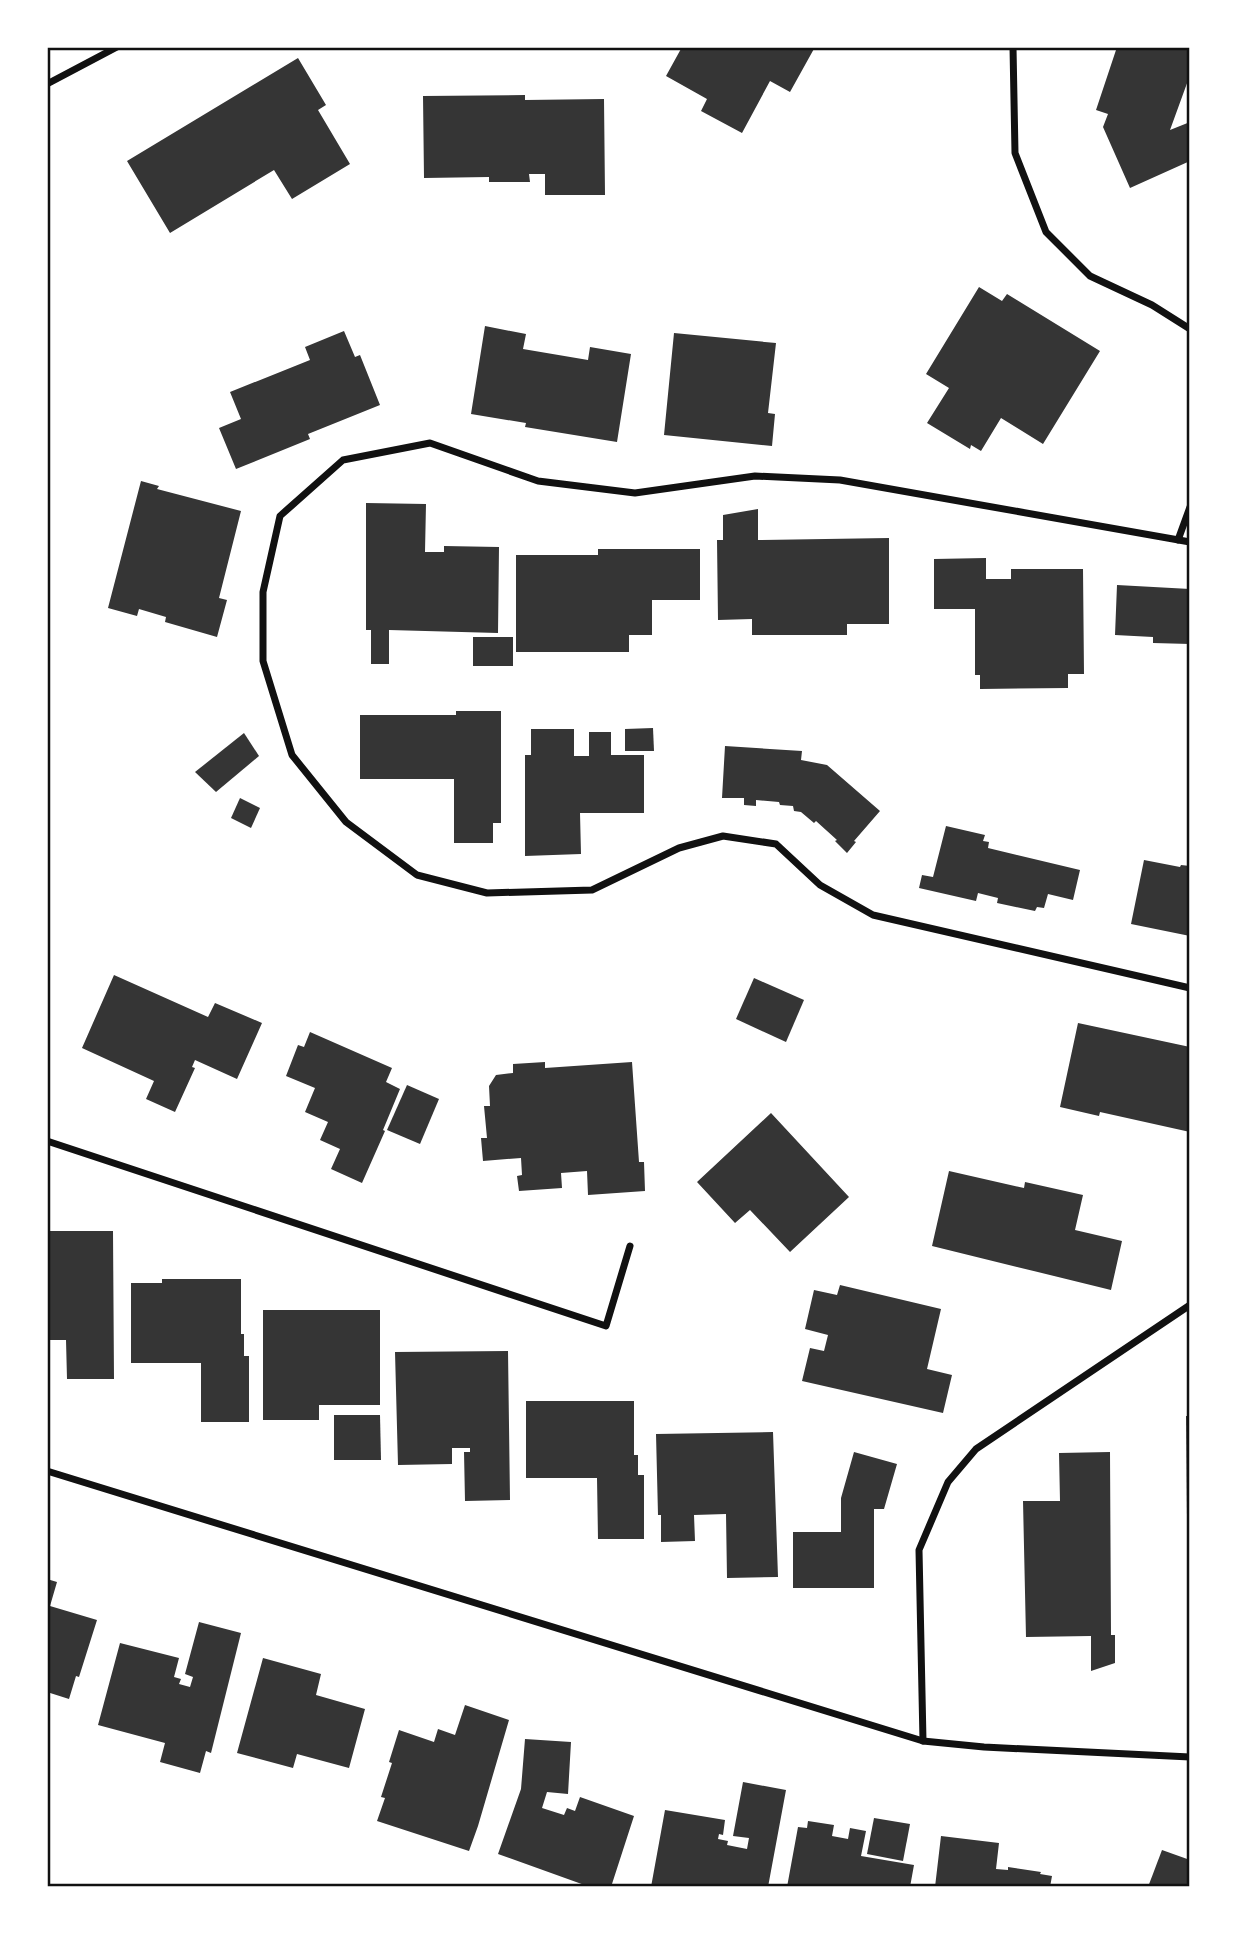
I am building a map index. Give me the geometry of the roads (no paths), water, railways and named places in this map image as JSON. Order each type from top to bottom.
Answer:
[{"type":"street","points":[[47,84],[117,47]]},
{"type":"street","points":[[1013,47],[1015,153],[1046,232],[1090,276],[1152,306],[1190,329]]},
{"type":"street","points":[[1190,542],[840,480],[755,475],[635,493],[538,481],[430,443],[343,460],[280,516],[264,592],[264,661],[292,755],[346,822],[417,875],[487,893],[592,890],[678,848],[723,836],[776,844],[820,885],[873,915],[1190,988]]},
{"type":"street","points":[[1178,540],[1190,507]]},
{"type":"street","points":[[47,1140],[606,1326],[630,1246]]},
{"type":"street","points":[[923,1741],[919,1550],[948,1482],[976,1449],[1190,1305]]},
{"type":"street","points":[[47,1471],[923,1741],[984,1747],[1190,1757]]}]
